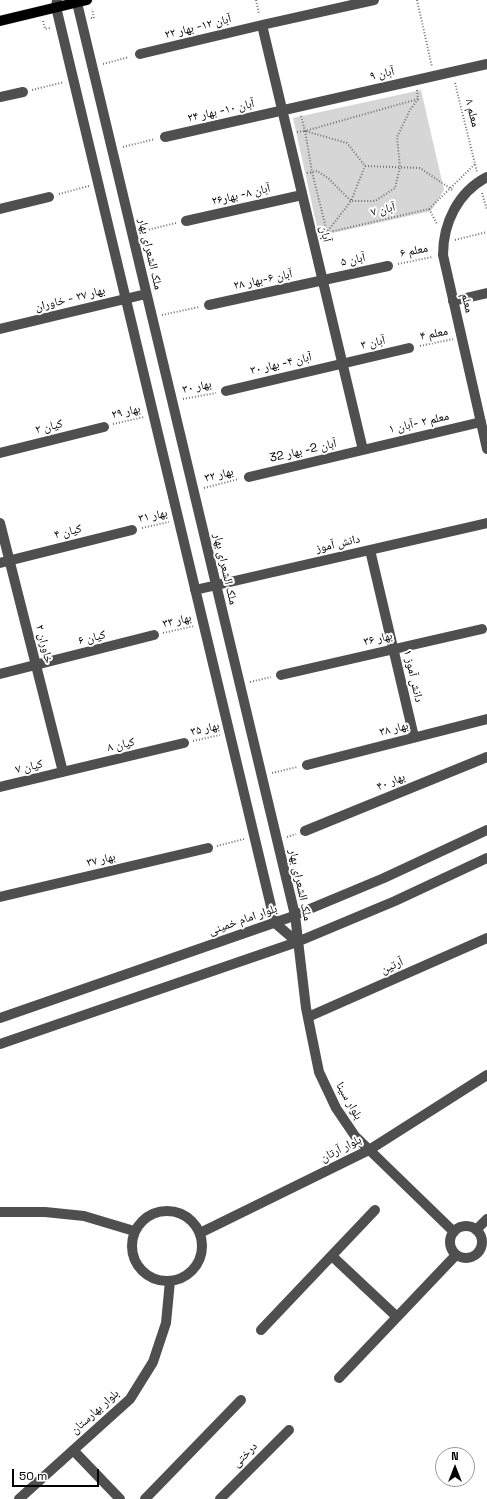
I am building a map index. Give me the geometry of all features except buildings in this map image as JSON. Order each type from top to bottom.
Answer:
[{"type":"main road","points":[[0,21],[57,4],[87,0]]},
{"type":"street","name":"آبان ۱۲- بهار ۲۲","points":[[140,54],[374,0]]},
{"type":"street","name":"ملک الشعرای بهار","points":[[75,1],[295,915],[297,942]]},
{"type":"street","points":[[57,4],[73,80],[275,923]]},
{"type":"street","name":"آبان","points":[[262,25],[363,450]]},
{"type":"street","name":"آبان ۹","points":[[282,110],[487,64]]},
{"type":"street","points":[[0,97],[23,92]]},
{"type":"street","name":"آبان ۱۰- بهار ۲۴","points":[[165,137],[282,110]]},
{"type":"street","name":"معلم","points":[[483,179],[463,197],[455,207],[446,226],[444,255],[487,449]]},
{"type":"street","name":"۲۶آبان ۸- بهار","points":[[186,221],[302,195]]},
{"type":"street","points":[[0,208],[49,196]]},
{"type":"street","name":"آبان ۵","points":[[323,280],[388,266]]},
{"type":"street","name":"آبان ۶-بهار ۲۸","points":[[209,305],[323,280]]},
{"type":"street","points":[[453,301],[487,293]]},
{"type":"street","name":"بهار ۲۷ - خاوران","points":[[0,329],[146,294]]},
{"type":"street","name":"آبان ۳","points":[[342,363],[409,348]]},
{"type":"street","name":"آبان ۴- بهار ۳۰","points":[[226,391],[342,363]]},
{"type":"street","name":"معلم ۲ -آبان ۱","points":[[363,450],[481,422]]},
{"type":"street","name":"کیان ۲","points":[[0,453],[104,426]]},
{"type":"street","name":"آبان 2- بهار 32","points":[[249,477],[363,450]]},
{"type":"street","name":"خاوران ۲","points":[[0,523],[5,562],[36,665],[63,772]]},
{"type":"street","name":"دانش آموز","points":[[195,590],[487,523]]},
{"type":"street","name":"کیان ۴","points":[[5,562],[132,530]]},
{"type":"street","name":"دانش آموز ۱","points":[[370,550],[414,737]]},
{"type":"street","name":"بهار ۳۶","points":[[281,675],[482,629]]},
{"type":"street","name":"کیان ۶","points":[[0,674],[154,635]]},
{"type":"street","name":"بهار ۳۸","points":[[307,765],[487,719]]},
{"type":"street","name":"کیان ۸","points":[[63,772],[184,743]]},
{"type":"street","name":"بهار ۴۰","points":[[305,831],[487,757]]},
{"type":"street","name":"کیان ۷","points":[[0,787],[63,772]]},
{"type":"street","name":"بلوار امام خمینی","points":[[0,1018],[275,923],[384,878],[487,830]]},
{"type":"street","name":"بهار ۳۷","points":[[0,897],[208,848]]},
{"type":"street","points":[[0,1044],[297,942],[395,901],[487,858]]},
{"type":"street","name":"ملک الشعرای بهار","points":[[275,923],[297,942]]},
{"type":"street","name":"آرتین","points":[[308,1017],[487,938]]},
{"type":"street","name":"بلوار سینا","points":[[297,942],[308,1017],[319,1072],[336,1108],[355,1136],[454,1232]]},
{"type":"street","name":"بلوار آرتان","points":[[200,1233],[369,1150],[487,1075]]},
{"type":"street","points":[[261,1330],[375,1210]]},
{"type":"street","points":[[163,1211],[172,1211],[189,1218],[196,1225],[200,1233],[202,1251],[199,1260],[188,1274],[180,1279],[161,1281],[152,1278],[144,1273],[134,1258],[132,1240],[134,1231],[146,1217],[163,1211]]},
{"type":"street","points":[[0,1212],[45,1212],[84,1216],[134,1231]]},
{"type":"street","points":[[476,1230],[487,1219]]},
{"type":"street","points":[[465,1227],[476,1230],[481,1237],[481,1249],[468,1258],[456,1255],[453,1252],[451,1244],[454,1232],[465,1227]]},
{"type":"street","points":[[340,1378],[456,1255]]},
{"type":"street","points":[[332,1256],[397,1317]]},
{"type":"street","name":"بلوار بهارستان","points":[[19,1499],[130,1398],[153,1362],[166,1324],[170,1281]]},
{"type":"street","points":[[145,1499],[241,1400]]},
{"type":"street","name":"درختی","points":[[220,1499],[289,1430]]},
{"type":"street","points":[[73,1450],[120,1499]]},
{"type":"path","points":[[256,0],[262,25]]},
{"type":"path","points":[[417,0],[434,76]]},
{"type":"path","points":[[92,67],[140,54]]},
{"type":"path","name":"معلم ۸","points":[[452,72],[475,164],[483,179],[487,210]]},
{"type":"path","points":[[23,92],[73,80]]},
{"type":"path","points":[[298,174],[317,171],[328,178],[351,201],[375,201],[395,188],[400,167],[397,137],[410,110],[418,99],[415,80]]},
{"type":"path","points":[[288,134],[305,131],[418,99]]},
{"type":"path","points":[[299,106],[312,172],[327,232]]},
{"type":"path","points":[[305,131],[347,143],[365,166]]},
{"type":"path","points":[[112,150],[165,137]]},
{"type":"path","points":[[475,164],[429,209],[444,239],[487,232]]},
{"type":"path","points":[[365,166],[420,168],[463,197]]},
{"type":"path","points":[[327,232],[351,201],[365,166]]},
{"type":"path","points":[[49,196],[98,184]]},
{"type":"path","name":"آبان ۷","points":[[312,236],[429,209]]},
{"type":"path","points":[[132,233],[186,221]]},
{"type":"path","name":"معلم ۶","points":[[388,266],[444,255]]},
{"type":"path","points":[[152,317],[209,305]]},
{"type":"path","name":"معلم ۴","points":[[409,348],[462,337]]},
{"type":"path","name":"بهار ۳۰","points":[[172,402],[226,391]]},
{"type":"path","name":"بهار ۲۹","points":[[104,426],[153,415]]},
{"type":"path","name":"بهار ۳۲","points":[[193,491],[249,477]]},
{"type":"path","name":"بهار ۳۱","points":[[132,530],[178,520]]},
{"type":"path","name":"بهار ۳۳","points":[[154,635],[203,624]]},
{"type":"path","points":[[239,684],[281,675]]},
{"type":"path","name":"بهار ۳۵","points":[[184,743],[229,733]]},
{"type":"path","points":[[261,776],[307,765]]},
{"type":"path","points":[[277,841],[305,831]]},
{"type":"path","points":[[208,848],[254,837]]},
{"type":"shaded area","points":[[421,90],[444,190],[431,211],[319,236],[293,118]]}]
